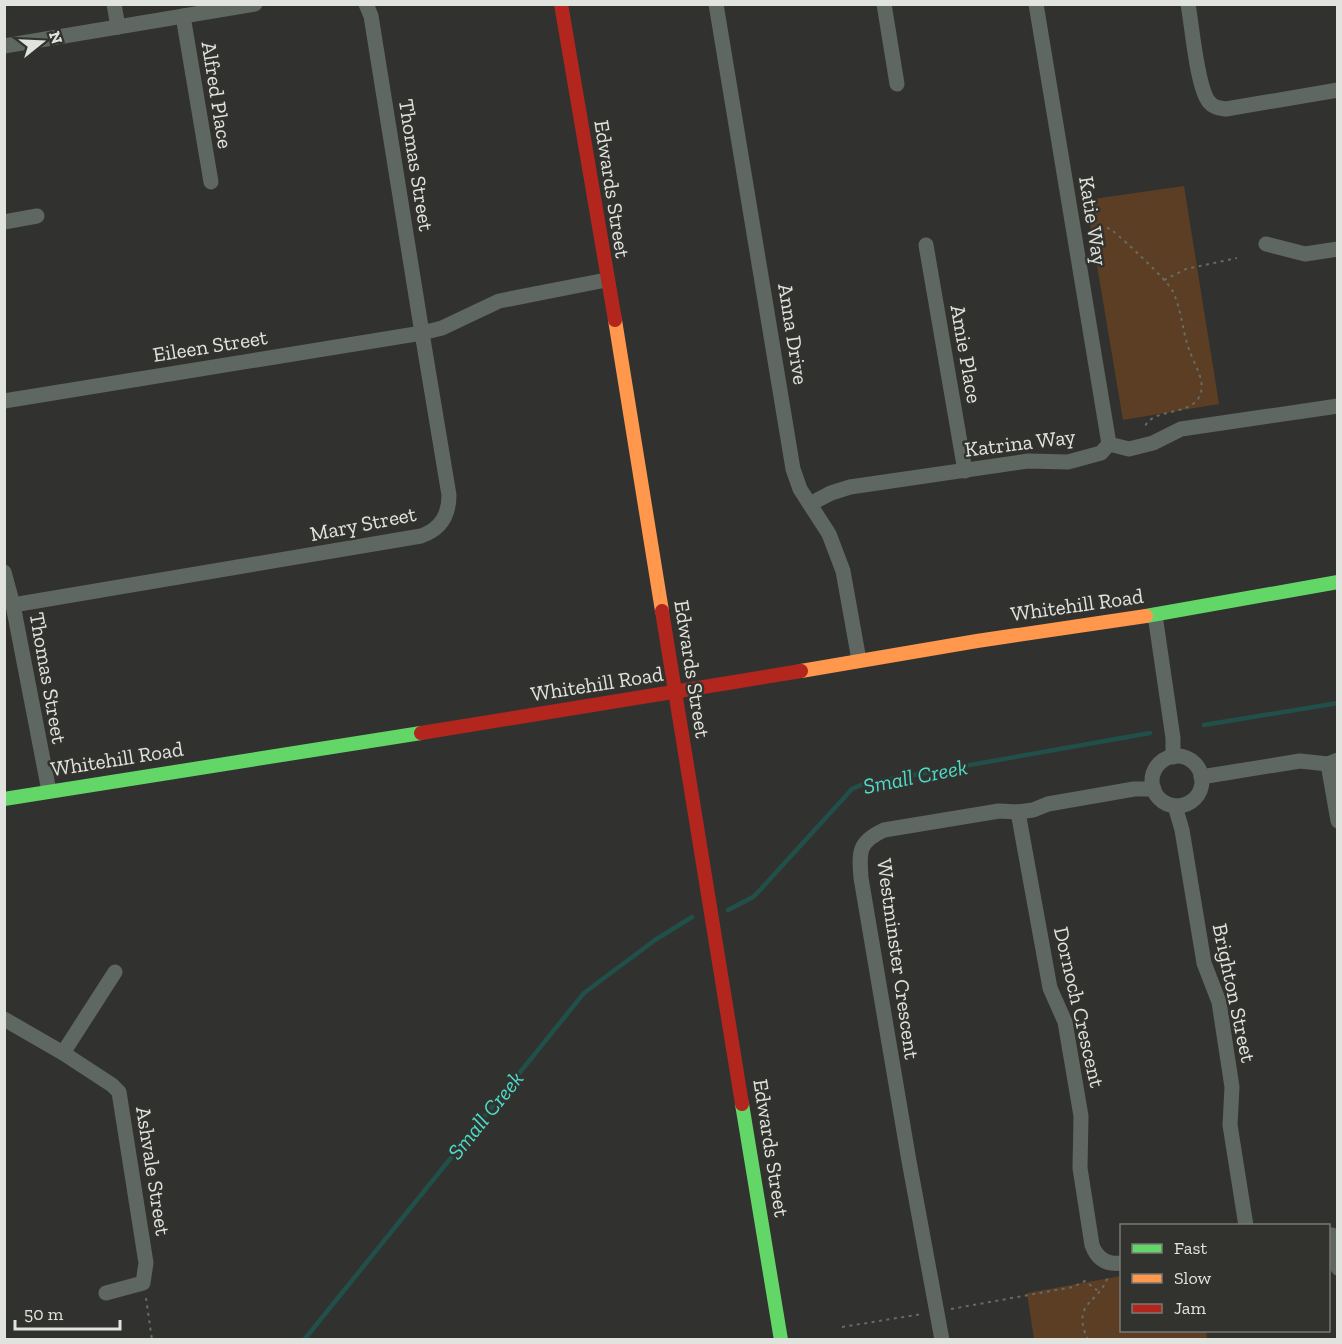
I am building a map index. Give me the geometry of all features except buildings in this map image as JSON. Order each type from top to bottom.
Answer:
[{"type":"main road","name":"Edwards Street","points":[[561,4],[645,500],[674,693],[781,1340]]},
{"type":"main road","name":"Whitehill Road","points":[[4,799],[674,693],[859,660],[1155,615],[1338,582]]},
{"type":"street","points":[[114,4],[118,27]]},
{"type":"street","points":[[4,46],[255,4]]},
{"type":"street","name":"Thomas Street","points":[[366,4],[370,16],[422,333]]},
{"type":"street","name":"Anna Drive","points":[[717,4],[793,469],[800,489],[828,534],[843,571],[859,660]]},
{"type":"street","points":[[884,4],[897,84]]},
{"type":"street","name":"Katie Way","points":[[1036,4],[1109,444]]},
{"type":"street","points":[[1188,4],[1202,87],[1208,101],[1215,108],[1226,109],[1338,90]]},
{"type":"street","name":"Alfred Place","points":[[183,16],[210,182]]},
{"type":"street","points":[[4,222],[37,216]]},
{"type":"street","name":"Amie Place","points":[[926,244],[965,471]]},
{"type":"street","points":[[1266,244],[1305,254],[1338,249]]},
{"type":"street","points":[[422,333],[442,328],[499,300],[606,280]]},
{"type":"street","name":"Eileen Street","points":[[4,401],[422,333]]},
{"type":"street","name":"Mary Street","points":[[13,605],[430,533],[444,519],[449,508],[449,501],[422,333]]},
{"type":"street","points":[[1109,444],[1129,448],[1147,444],[1182,429],[1338,406]]},
{"type":"street","name":"Katrina Way","points":[[810,504],[831,493],[850,487],[1028,461],[1068,462],[1101,453],[1109,444]]},
{"type":"street","name":"Thomas Street","points":[[4,572],[13,605],[49,791]]},
{"type":"street","points":[[1155,615],[1173,738],[1173,757]]},
{"type":"street","points":[[1173,757],[1193,762],[1198,767],[1201,777],[1200,790],[1190,803],[1175,806],[1162,801],[1154,789],[1152,780],[1154,772],[1165,759],[1173,757]]},
{"type":"street","points":[[1201,777],[1300,761],[1333,762],[1338,822]]},
{"type":"street","name":"Westminster Crescent","points":[[942,1340],[861,878],[862,847],[870,836],[884,830],[999,811],[1033,810],[1048,804],[1134,789],[1154,789]]},
{"type":"street","name":"Brighton Street","points":[[1175,806],[1182,830],[1204,963],[1219,1002],[1232,1087],[1230,1125],[1246,1224]]},
{"type":"street","name":"Dornoch Crescent","points":[[1018,812],[1050,988],[1065,1022],[1081,1116],[1080,1168],[1092,1245],[1104,1261],[1120,1263]]},
{"type":"street","points":[[63,1053],[115,972]]},
{"type":"street","name":"Ashvale Street","points":[[4,1019],[63,1053],[119,1092],[146,1263],[143,1283]]},
{"type":"street","points":[[1333,1235],[1338,1268]]},
{"type":"street","points":[[106,1293],[143,1283]]},
{"type":"path","points":[[1093,222],[1112,230],[1172,288],[1187,345],[1199,374],[1201,390],[1196,402],[1147,422],[1144,427],[1147,444]]},
{"type":"path","points":[[1164,280],[1186,269],[1237,258]]},
{"type":"path","points":[[1088,1340],[1082,1324],[1082,1314],[1106,1283],[1108,1276]]},
{"type":"path","points":[[1020,1296],[1077,1286],[1085,1281],[1098,1291]]},
{"type":"path","points":[[143,1283],[152,1340]]},
{"type":"shaded area","points":[[1184,186],[1219,404],[1123,420],[1086,200]]},
{"type":"shaded area","points":[[1120,1276],[1120,1332],[1206,1332],[1207,1339],[1034,1339],[1027,1293]]},
{"type":"waterway","name":"Small Creek","points":[[1204,725],[1338,703]]},
{"type":"waterway","name":"Small Creek","points":[[728,910],[753,897],[852,789],[863,784],[1150,733]]},
{"type":"waterway","name":"Small Creek","points":[[304,1340],[584,993],[655,940],[692,917]]},
{"type":"traffic: fast","points":[[1146,616],[1338,582]]},
{"type":"traffic: fast","points":[[4,799],[421,733]]},
{"type":"traffic: fast","points":[[742,1104],[781,1340]]},
{"type":"traffic: slow","points":[[615,320],[662,611]]},
{"type":"traffic: slow","points":[[801,671],[977,641],[1146,616]]},
{"type":"traffic: jam","points":[[561,4],[615,320]]},
{"type":"traffic: jam","points":[[662,611],[742,1104]]},
{"type":"traffic: jam","points":[[421,733],[801,671]]}]
